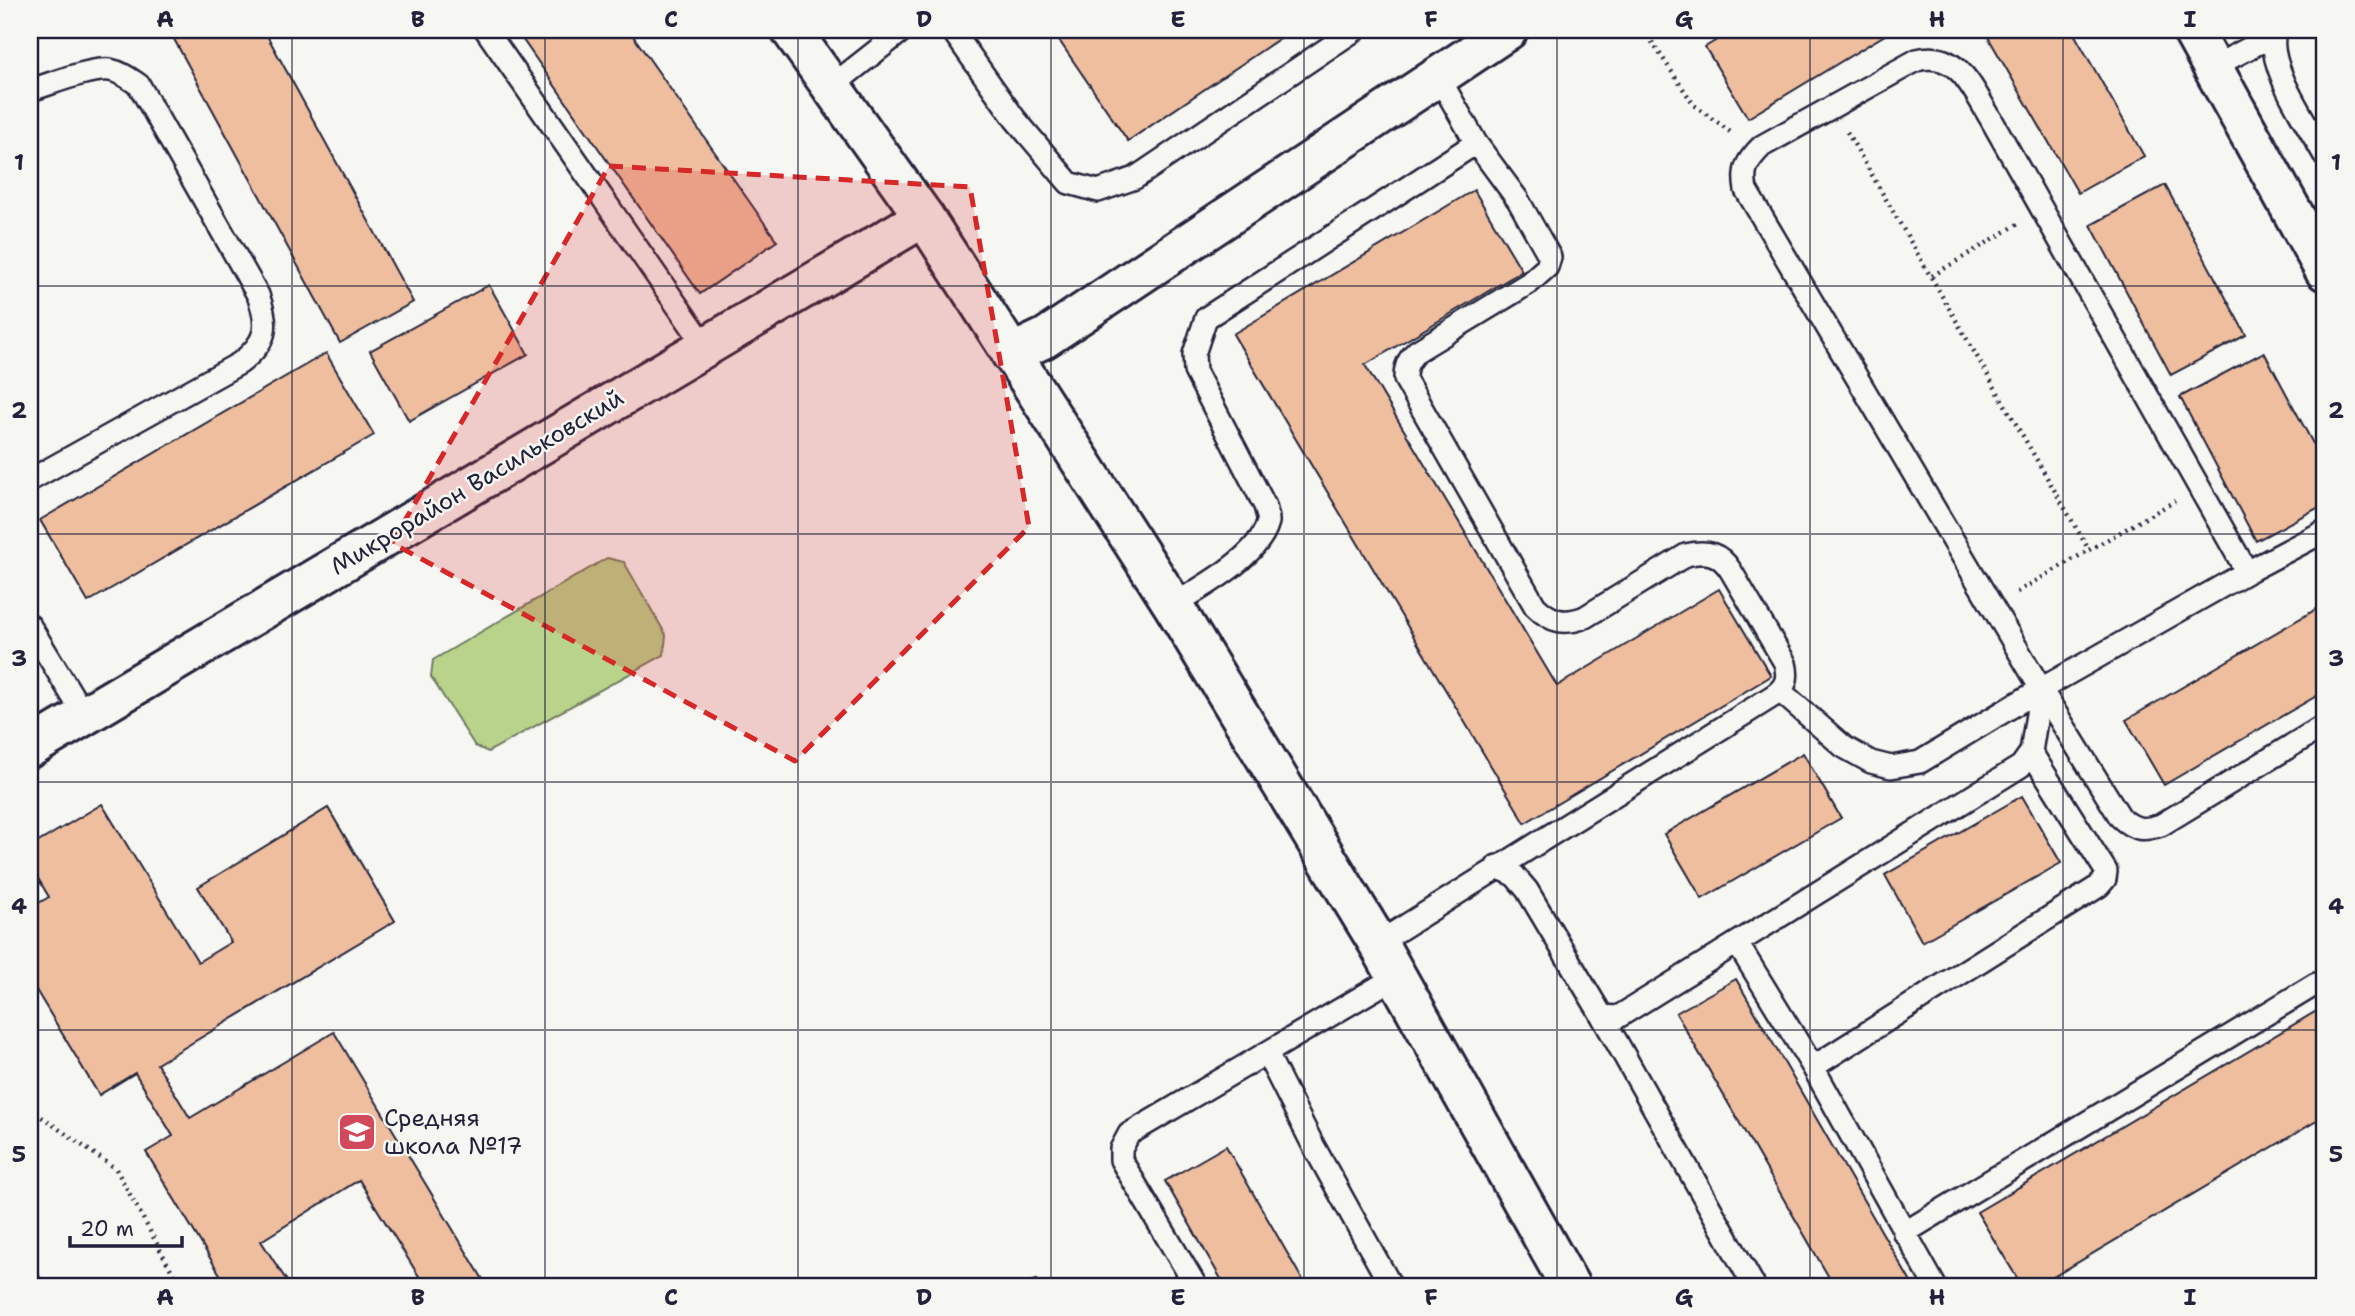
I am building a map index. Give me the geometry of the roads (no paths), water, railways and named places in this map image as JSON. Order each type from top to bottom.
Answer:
[{"type":"street","points":[[791,30],[924,217],[1173,605],[1378,943],[1570,1286]]},
{"type":"street","points":[[1011,354],[1045,338],[1508,30]]},
{"type":"street","points":[[2192,30],[2325,271]]},
{"type":"street","name":"Микрорайон Васильковский","points":[[30,747],[924,217]]},
{"type":"lane","points":[[486,30],[706,346]]},
{"type":"lane","points":[[832,86],[903,30]]},
{"type":"lane","points":[[952,30],[1015,119],[1069,183],[1097,191],[1135,178],[1355,30]]},
{"type":"lane","points":[[2213,67],[2275,33]]},
{"type":"lane","points":[[2275,33],[2273,51],[2277,69],[2325,156]]},
{"type":"lane","points":[[2247,572],[2042,210],[1967,80],[1956,67],[1943,58],[1917,60],[1762,146],[1745,163],[1743,175],[1746,190],[1992,607],[2120,817],[2132,828],[2146,830],[2161,825],[2325,725]]},
{"type":"lane","points":[[30,90],[98,71],[111,70],[139,85],[258,295],[265,314],[264,333],[256,351],[240,363],[30,480]]},
{"type":"lane","points":[[1378,943],[1780,691],[1788,674],[1785,663],[1723,559],[1712,553],[1686,555],[1585,617],[1572,622],[1558,622],[1535,606],[1410,392],[1405,379],[1408,360],[1417,351],[1528,283],[1547,267],[1550,257],[1518,200],[1476,143],[1438,76]]},
{"type":"lane","points":[[1173,605],[1232,568],[1260,539],[1269,520],[1265,506],[1195,371],[1194,355],[1206,318],[1476,143]]},
{"type":"lane","points":[[1780,691],[1844,747],[1871,762],[1891,767],[1920,762],[2041,689],[2325,531]]},
{"type":"lane","points":[[30,626],[85,715]]},
{"type":"lane","points":[[1602,1016],[1618,1017],[2021,766],[2031,752],[2041,689]]},
{"type":"lane","points":[[1813,1067],[2099,886],[2105,879],[2106,871],[2031,752]]},
{"type":"lane","points":[[1497,866],[1515,876],[1527,890],[1602,1016],[1754,1286]]},
{"type":"lane","points":[[1737,943],[1813,1067],[1935,1286]]},
{"type":"lane","points":[[1196,1286],[1121,1160],[1121,1149],[1129,1134],[1397,976]]},
{"type":"lane","points":[[1904,1233],[2316,984]]},
{"type":"lane","points":[[1267,1054],[1313,1145],[1391,1286]]},
{"type":"place","name":"Средняя школа №17","points":[[357,1132]]}]
